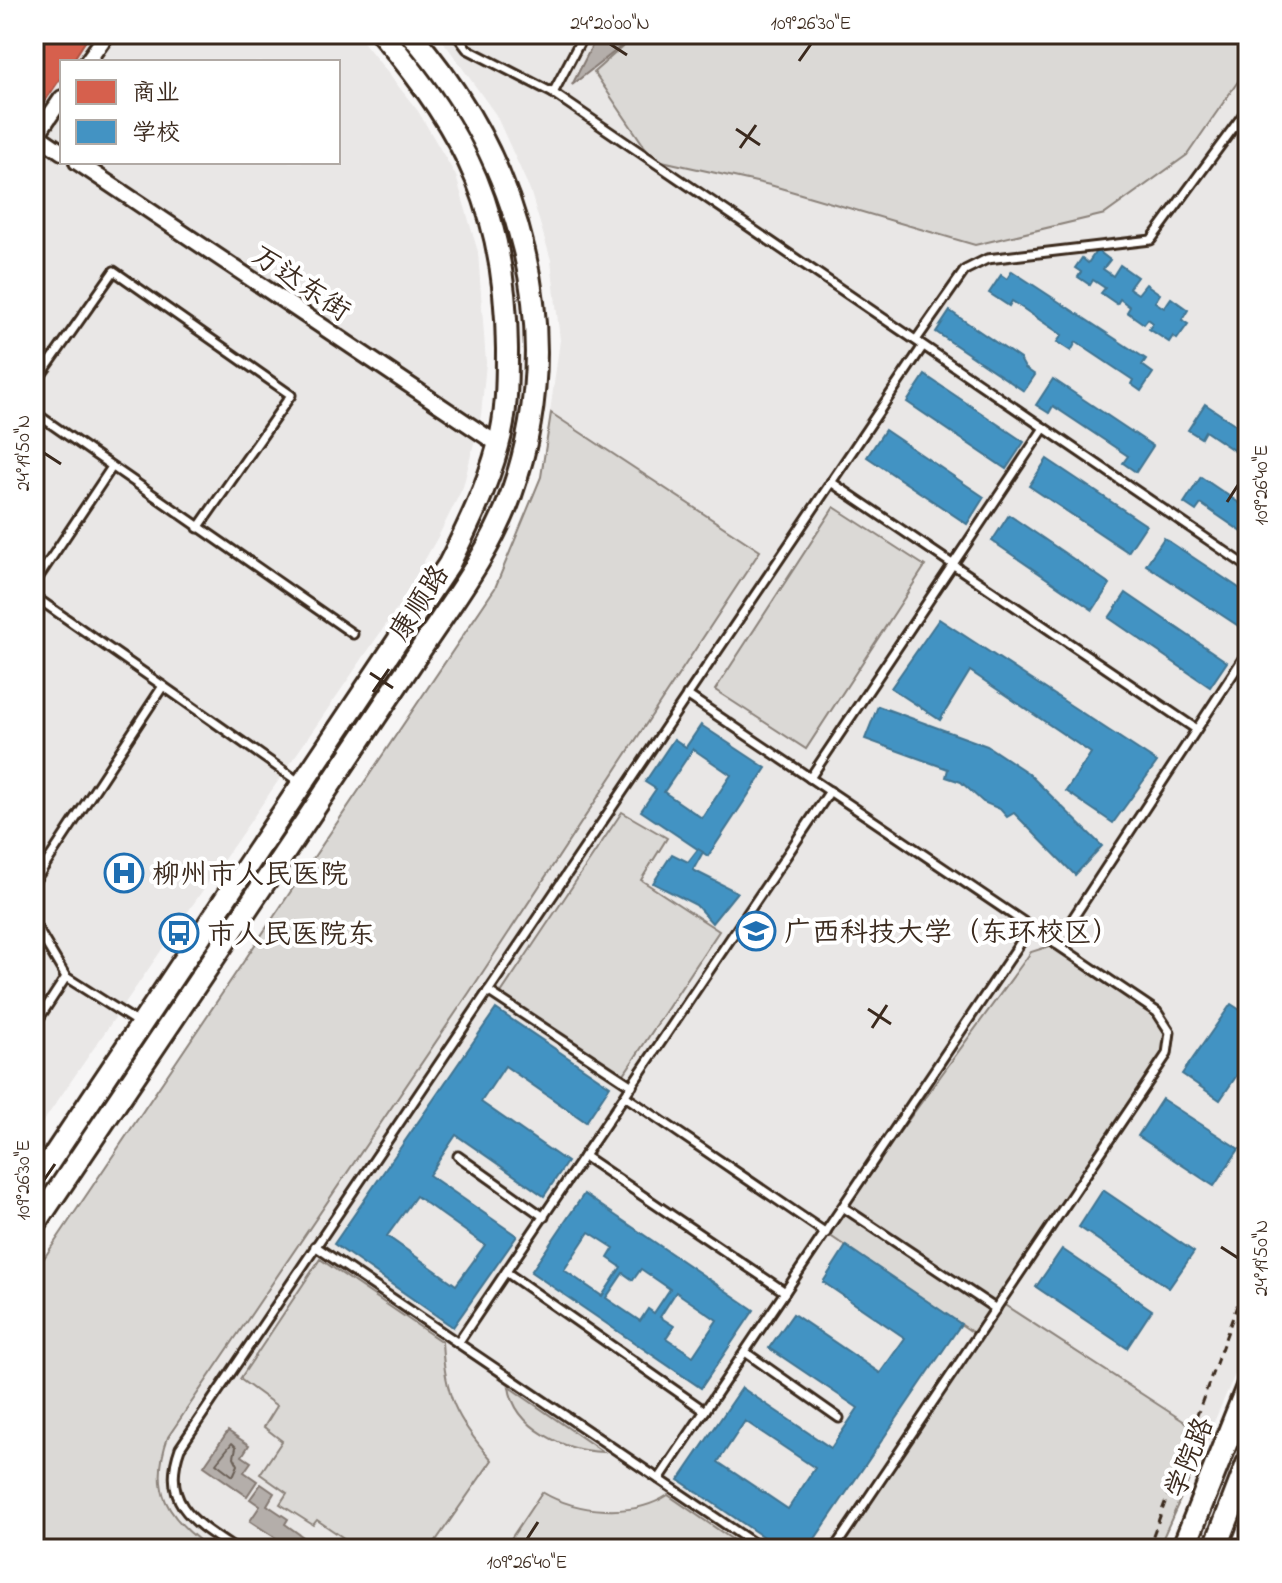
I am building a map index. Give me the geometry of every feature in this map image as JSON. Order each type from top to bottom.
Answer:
[{"type":"main road","name":"康顺路","points":[[34,1185],[449,564],[473,515],[499,445],[507,390],[507,320],[502,259],[487,202],[458,137],[412,70],[382,34]]},
{"type":"main road","name":"康顺路","points":[[34,1226],[450,607],[510,497],[523,453],[533,397],[528,264],[518,218],[490,151],[442,70],[411,34]]},
{"type":"main road","name":"学院路","points":[[1183,1549],[1248,1387]]},
{"type":"main road","name":"学院路","points":[[1215,1549],[1248,1464]]},
{"type":"street","points":[[88,60],[107,34]]},
{"type":"street","points":[[60,101],[35,136],[60,151]]},
{"type":"street","name":"万达东街","points":[[80,164],[499,445]]},
{"type":"lane","points":[[456,34],[467,49],[553,93],[1248,567]]},
{"type":"lane","points":[[553,93],[584,34]]},
{"type":"lane","points":[[235,1549],[191,1519],[182,1506],[173,1479],[175,1461],[187,1435],[831,482],[965,270],[987,259],[1151,240],[1248,108]]},
{"type":"lane","points":[[34,385],[114,271],[291,395],[198,528]]},
{"type":"lane","points":[[34,412],[353,634]]},
{"type":"lane","points":[[810,778],[1044,428]]},
{"type":"lane","points":[[34,584],[112,467]]},
{"type":"lane","points":[[831,482],[1196,729]]},
{"type":"lane","points":[[34,596],[302,784]]},
{"type":"lane","points":[[1056,944],[1248,651]]},
{"type":"lane","points":[[34,882],[163,686]]},
{"type":"lane","points":[[687,695],[1157,1012],[1170,1032],[1167,1054],[834,1549]]},
{"type":"lane","points":[[458,1343],[830,791]]},
{"type":"lane","points":[[34,923],[66,977],[141,1024]]},
{"type":"lane","points":[[659,1479],[1031,927]]},
{"type":"lane","points":[[34,1026],[66,977]]},
{"type":"lane","points":[[488,991],[632,1086]]},
{"type":"lane","points":[[625,1096],[826,1233]]},
{"type":"lane","points":[[458,1156],[544,1217]]},
{"type":"lane","points":[[584,1156],[785,1292]]},
{"type":"lane","points":[[843,1207],[996,1309]]},
{"type":"lane","points":[[315,1246],[762,1549]]},
{"type":"lane","points":[[506,1272],[705,1411]]},
{"type":"lane","points":[[745,1352],[839,1418]]},
{"type":"path","points":[[1148,1549],[1248,1276]]},
{"type":"path","points":[[1243,1549],[1248,1534]]},
{"type":"shaded area","name":"柳州市人民医院","points":[[34,34],[357,34],[418,111],[456,176],[478,252],[486,363],[481,415],[463,487],[396,610],[34,1135]]},
{"type":"shaded area","name":"广西科技大学（东环校区）","points":[[438,34],[1248,34],[1248,1345],[1158,1549],[34,1549],[34,1273],[495,588],[541,477],[560,340],[551,260],[530,190],[496,115]]},
{"type":"shaded area","points":[[637,34],[1248,34],[1248,67],[1187,155],[1105,214],[975,245],[770,185],[653,159],[594,72]]},
{"type":"shaded area","points":[[551,413],[760,551],[469,993],[168,1437],[161,1473],[166,1502],[183,1526],[211,1549],[34,1549],[34,1273],[495,588],[541,477]]},
{"type":"shaded area","points":[[834,507],[925,566],[806,749],[715,690]]},
{"type":"shaded area","points":[[622,812],[667,838],[641,880],[719,931],[622,1077],[499,996]]},
{"type":"shaded area","points":[[1056,944],[1157,1012],[1170,1032],[1167,1054],[1000,1302],[1208,1437],[1158,1549],[834,1549],[978,1336],[826,1233],[1031,952]]},
{"type":"shaded area","points":[[320,1259],[442,1342],[446,1377],[455,1406],[469,1432],[492,1460],[435,1542],[418,1549],[347,1549],[351,1543],[317,1520],[313,1525],[280,1504],[287,1493],[260,1474],[282,1441],[264,1427],[277,1406],[240,1379]]},
{"type":"shaded area","points":[[509,1387],[603,1452],[574,1447],[544,1435],[521,1415]]},
{"type":"shaded area","points":[[542,1492],[572,1505],[605,1510],[638,1507],[668,1495],[746,1549],[504,1549]]},
{"type":"water","points":[[598,34],[637,34],[572,85]]},
{"type":"water","points":[[228,1431],[249,1445],[242,1456],[251,1462],[244,1472],[257,1481],[247,1496],[204,1466]]},
{"type":"water","points":[[261,1484],[274,1493],[267,1505],[288,1519],[285,1524],[306,1539],[301,1547],[292,1541],[288,1546],[250,1521],[260,1506],[250,1499]]},
{"type":"building: 商业","points":[[34,34],[90,34],[73,60],[60,60],[60,79],[45,101],[34,103]]},
{"type":"building: 学校","points":[[1097,250],[1110,260],[1103,269],[1113,276],[1120,265],[1137,277],[1129,288],[1138,294],[1146,284],[1160,294],[1155,302],[1164,308],[1171,298],[1188,310],[1182,320],[1188,324],[1177,339],[1173,336],[1169,342],[1149,329],[1153,323],[1148,319],[1144,324],[1127,312],[1130,307],[1120,299],[1117,304],[1101,293],[1105,288],[1093,280],[1090,285],[1078,277],[1081,272],[1075,268],[1082,258],[1088,263]]},
{"type":"building: 学校","points":[[1012,271],[1146,359],[1142,365],[1153,373],[1141,391],[1131,384],[1133,380],[1076,342],[1071,351],[1057,342],[1062,335],[1012,301],[1009,306],[989,293],[1001,275],[1007,279]]},
{"type":"building: 学校","points":[[950,311],[1020,359],[1025,368],[1035,375],[1024,391],[936,332]]},
{"type":"building: 学校","points":[[925,375],[1024,442],[1006,469],[907,402]]},
{"type":"building: 学校","points":[[1053,379],[1153,446],[1136,472],[1123,463],[1128,456],[1053,406],[1049,413],[1036,405]]},
{"type":"building: 学校","points":[[1205,404],[1248,433],[1248,460],[1205,431],[1201,438],[1188,430]]},
{"type":"building: 学校","points":[[885,430],[984,497],[967,524],[867,457]]},
{"type":"building: 学校","points":[[1047,459],[1146,525],[1128,552],[1029,486]]},
{"type":"building: 学校","points":[[1201,477],[1248,509],[1248,536],[1201,504],[1196,511],[1184,503]]},
{"type":"building: 学校","points":[[1009,515],[1110,584],[1093,610],[992,541]]},
{"type":"building: 学校","points":[[1164,538],[1248,594],[1246,631],[1146,565]]},
{"type":"building: 学校","points":[[1126,593],[1227,662],[1210,687],[1109,618]]},
{"type":"building: 学校","points":[[939,619],[1157,762],[1113,823],[1066,791],[1091,753],[970,671],[940,720],[891,688]]},
{"type":"building: 学校","points":[[878,706],[987,746],[1028,773],[1102,846],[1075,875],[1014,813],[1007,817],[1000,809],[983,802],[961,782],[946,777],[948,769],[865,739]]},
{"type":"building: 学校","points":[[701,725],[766,768],[708,856],[641,811],[656,789],[645,782],[674,739],[686,747]],"holes":[[[693,749],[731,775],[702,818],[664,792]]]},
{"type":"building: 学校","points":[[698,849],[703,852],[693,870],[737,892],[712,923],[696,905],[653,883],[672,854],[688,862]]},
{"type":"building: 学校","points":[[1231,1004],[1248,1015],[1248,1059],[1220,1100],[1182,1074]]},
{"type":"building: 学校","points":[[496,1009],[610,1086],[586,1122],[505,1066],[481,1102],[567,1162],[544,1196],[456,1135],[429,1175],[517,1236],[453,1327],[334,1244]],"holes":[[[416,1196],[485,1245],[456,1285],[387,1236]]]},
{"type":"building: 学校","points":[[1162,1099],[1239,1149],[1214,1186],[1138,1136]]},
{"type":"building: 学校","points":[[1103,1190],[1194,1252],[1169,1288],[1079,1227]]},
{"type":"building: 学校","points":[[584,1194],[754,1310],[701,1388],[531,1272]],"holes":[[[589,1232],[614,1248],[608,1258],[621,1267],[602,1296],[564,1270]],[[641,1269],[670,1289],[654,1313],[648,1309],[640,1321],[606,1298],[623,1273],[633,1280]],[[676,1292],[717,1320],[693,1356],[666,1338],[674,1326],[660,1317]]]},
{"type":"building: 学校","points":[[846,1246],[961,1324],[808,1549],[781,1549],[679,1480],[742,1388],[831,1448],[858,1408],[769,1348],[793,1314],[880,1373],[905,1338],[823,1282]],"holes":[[[745,1421],[815,1468],[788,1509],[718,1462]]]},
{"type":"building: 学校","points":[[1062,1249],[1152,1310],[1127,1348],[1036,1287]]},
{"type":"place","name":"柳州市人民医院","points":[[124,873]]},
{"type":"place","name":"广西科技大学（东环校区）","points":[[756,931]]},
{"type":"place","name":"市人民医院东","points":[[179,933]]}]
